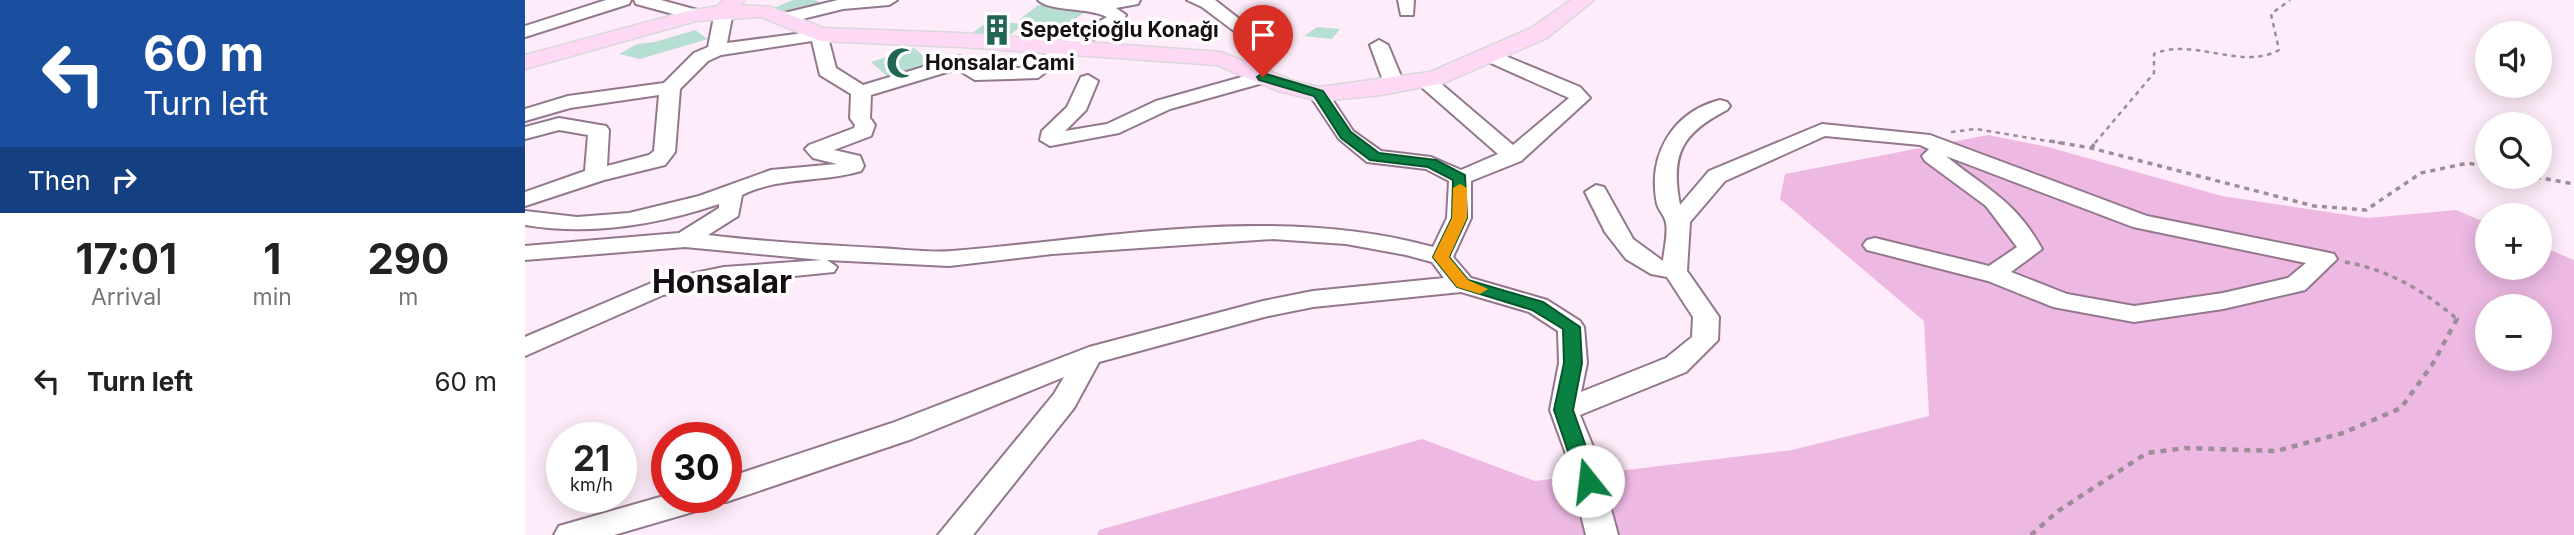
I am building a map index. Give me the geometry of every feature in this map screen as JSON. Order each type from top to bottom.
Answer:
[{"type":"main road","points":[[525,62],[729,6],[778,10],[820,34],[1221,59],[1263,77],[1319,94],[1425,80],[1539,33],[1584,0]]},
{"type":"street","points":[[525,32],[623,0]]},
{"type":"street","points":[[642,0],[695,15]]},
{"type":"street","points":[[778,10],[883,0]]},
{"type":"street","points":[[1046,0],[1099,6],[1132,0]]},
{"type":"street","points":[[1195,0],[1208,4],[1255,39]]},
{"type":"street","points":[[717,50],[729,6]]},
{"type":"street","points":[[525,115],[568,102],[670,88],[701,57],[717,50],[820,34],[827,71],[860,92],[960,62],[975,74],[1031,74],[1066,48],[1117,18],[1117,15],[1099,6]]},
{"type":"street","points":[[525,32],[535,39],[534,44],[546,55]]},
{"type":"street","points":[[1379,45],[1395,86]]},
{"type":"street","points":[[1319,94],[1346,135],[1375,157],[1431,163],[1460,178],[1513,156],[1580,98],[1573,91],[1491,55]]},
{"type":"street","points":[[1088,81],[1076,110],[1049,135],[1050,140],[1112,129],[1163,105],[1263,77]]},
{"type":"street","points":[[1425,80],[1513,156]]},
{"type":"street","points":[[525,200],[596,175],[657,160],[664,152],[670,88]]},
{"type":"street","points":[[525,218],[577,226],[605,223],[667,211],[731,192],[755,180],[778,175],[822,173],[853,166],[852,161],[821,153],[816,149],[864,132],[866,125],[860,118],[860,92]]},
{"type":"street","points":[[1678,220],[1669,211],[1664,170],[1671,144],[1694,118],[1720,106]]},
{"type":"street","points":[[525,133],[559,124],[599,130],[596,175]]},
{"type":"street","points":[[1564,410],[1677,365],[1705,340],[1706,317],[1675,271],[1678,220],[1717,176],[1822,130],[1934,143],[2141,222],[2325,259]]},
{"type":"street","points":[[1934,143],[1933,156],[1943,166],[1982,190],[2021,230],[2029,249],[2007,262],[1995,275]]},
{"type":"street","points":[[1441,257],[1459,218],[1460,178]]},
{"type":"street","points":[[685,240],[730,211],[731,192]]},
{"type":"street","points":[[1596,192],[1617,238],[1634,254],[1661,270],[1675,271]]},
{"type":"street","points":[[525,253],[685,240],[775,250],[949,259],[1052,247],[1272,232],[1346,237],[1409,248],[1441,257],[1462,284]]},
{"type":"street","points":[[1875,245],[1921,259],[1995,275],[2062,301],[2134,314],[2223,302],[2297,284],[2325,259]]},
{"type":"street","points":[[525,347],[656,289],[724,275],[780,268],[825,267],[860,254]]},
{"type":"street","points":[[742,485],[902,432],[1089,356],[1263,309],[1313,299],[1462,284],[1538,306],[1571,327],[1573,363],[1564,410],[1581,454],[1602,535]]},
{"type":"street","points":[[954,535],[1064,401],[1089,356]]},
{"type":"street","points":[[570,535],[651,512]]},
{"type":"path","points":[[2091,148],[2154,73],[2154,54],[2170,47],[2265,58],[2279,50],[2271,14],[2290,0]]},
{"type":"path","points":[[1934,143],[1945,132],[1976,129],[2091,148],[2314,206],[2366,210],[2421,173],[2468,163],[2475,164]]},
{"type":"path","points":[[2552,180],[2574,184]]},
{"type":"path","points":[[2031,535],[2058,511],[2147,453],[2185,448],[2276,451],[2343,433],[2401,408],[2432,365],[2457,319],[2428,293],[2394,274],[2357,263],[2325,259]]},
{"type":"shaded area","points":[[1988,135],[2048,147],[2222,196],[2368,218],[2456,210],[2475,218],[2475,280],[2552,280],[2552,251],[2574,260],[2574,535],[1097,535],[1099,530],[1422,439],[1535,481],[1792,450],[1929,416],[1924,321],[1780,199],[1785,174]]},
{"type":"building","points":[[793,0],[814,0],[822,3],[785,13],[774,8]]},
{"type":"building","points":[[1038,5],[1085,12],[1066,25],[1019,20]]},
{"type":"building","name":"Sepetçioğlu Konağı","points":[[989,21],[1024,24],[1006,38],[969,35]]},
{"type":"building","points":[[1317,27],[1340,29],[1332,39],[1304,36]]},
{"type":"building","points":[[695,30],[708,39],[640,59],[619,54],[637,44],[655,42]]},
{"type":"building","name":"Honsalar Cami","points":[[914,48],[933,64],[889,78],[871,62]]},
{"type":"slow traffic","points":[[1460,188],[1459,218],[1441,257],[1462,284],[1480,289]]},
{"type":"place","name":"Sepetçioğlu Konağı","points":[[997,30]]},
{"type":"place","name":"Honsalar Cami","points":[[902,63]]},
{"type":"district","name":"Honsalar","points":[[722,282]]},
{"type":"route","points":[[1263,77],[1319,94],[1346,135],[1375,157],[1431,163],[1460,178],[1459,218],[1441,257],[1462,284],[1538,306],[1571,327],[1573,363],[1564,410],[1588,481]]}]
